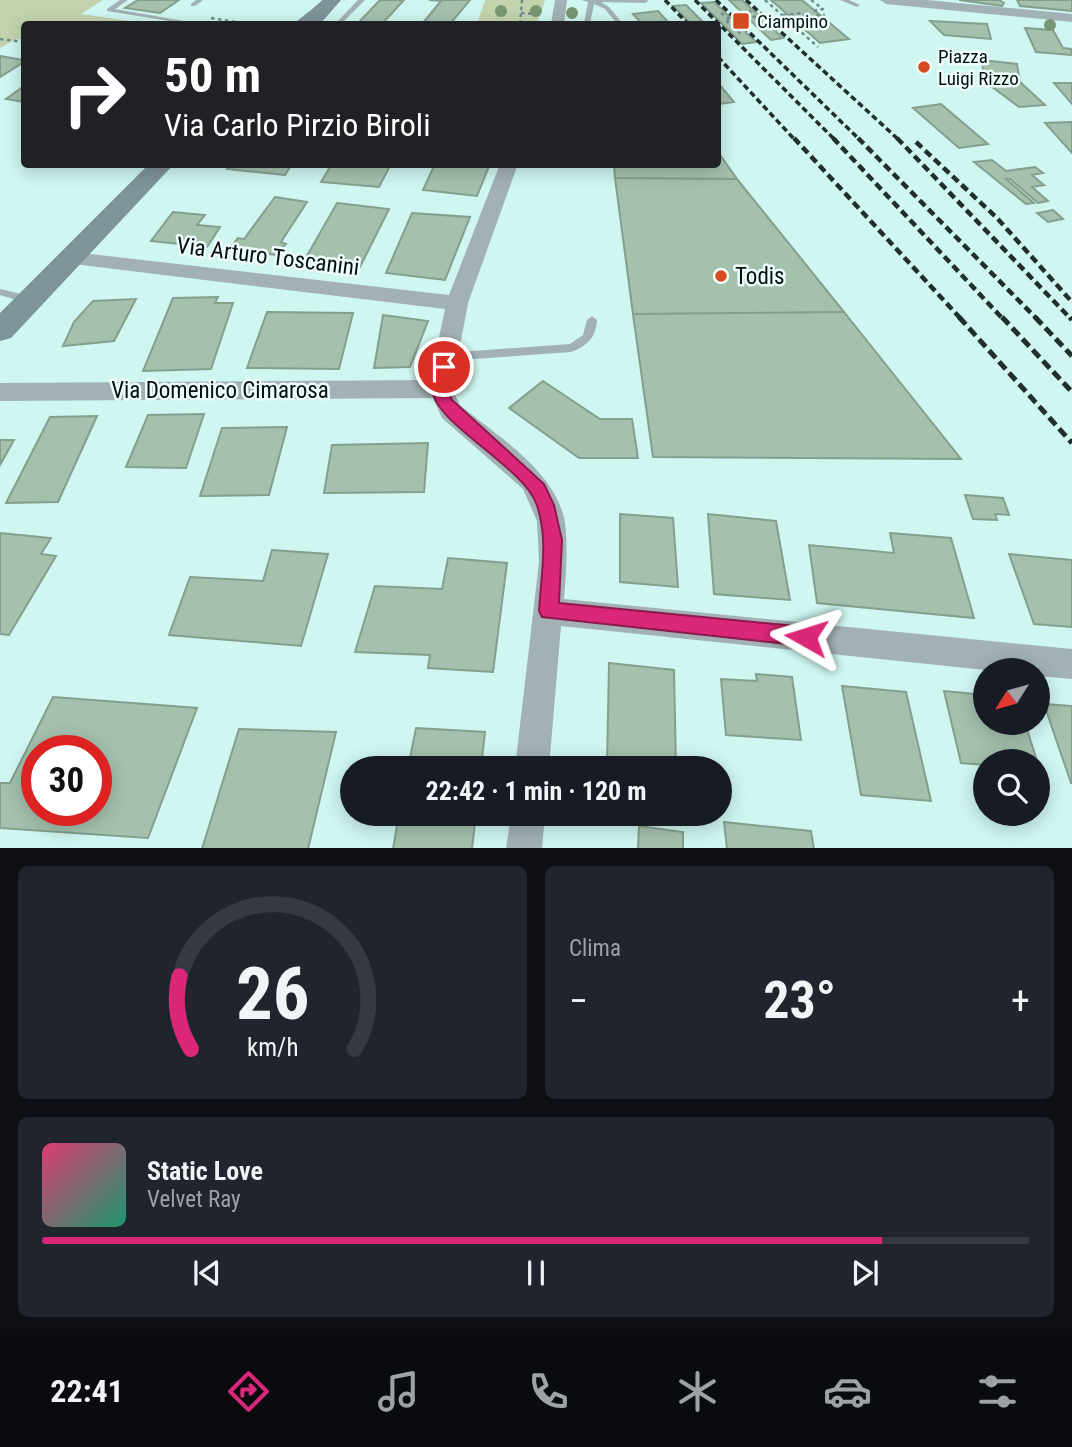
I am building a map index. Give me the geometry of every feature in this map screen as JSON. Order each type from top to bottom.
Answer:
[{"type":"street","points":[[304,21],[302,18],[319,0]]},
{"type":"street","points":[[312,21],[332,0]]},
{"type":"street","points":[[558,21],[561,0]]},
{"type":"street","points":[[886,0],[1072,18]]},
{"type":"street","points":[[0,331],[159,168]]},
{"type":"street","points":[[508,168],[457,303],[440,389],[451,411],[524,474],[542,496],[551,521],[553,540],[549,611],[533,756]]},
{"type":"street","name":"Via Arturo Toscanini","points":[[73,258],[457,303]]},
{"type":"street","name":"Via Domenico Cimarosa","points":[[0,392],[440,389]]},
{"type":"street","points":[[549,611],[1072,664]]},
{"type":"street","points":[[524,848],[527,826]]},
{"type":"lane","points":[[125,0],[109,9],[180,21]]},
{"type":"lane","points":[[193,5],[201,0]]},
{"type":"lane","points":[[341,21],[362,0]]},
{"type":"lane","points":[[584,0],[645,0]]},
{"type":"lane","points":[[843,0],[860,5]]},
{"type":"lane","points":[[588,21],[592,1]]},
{"type":"lane","points":[[592,1],[607,8],[618,21]]},
{"type":"lane","points":[[0,292],[30,300]]},
{"type":"lane","points":[[446,357],[571,348],[587,339],[592,329],[592,320]]},
{"type":"path","points":[[520,21],[522,0]]},
{"type":"path","points":[[765,0],[818,47]]},
{"type":"path","points":[[813,0],[826,9]]},
{"type":"path","points":[[813,0],[822,9],[814,11]]},
{"type":"path","points":[[749,10],[771,30]]},
{"type":"path","points":[[521,13],[540,14]]},
{"type":"path","points":[[721,13],[741,34]]},
{"type":"path","points":[[782,15],[802,13],[811,20],[790,23]]},
{"type":"path","points":[[795,18],[825,15]]},
{"type":"path","points":[[754,16],[762,22]]},
{"type":"path","points":[[215,18],[232,21]]},
{"type":"path","points":[[727,20],[733,26]]},
{"type":"path","points":[[0,39],[21,42]]},
{"type":"green space","points":[[0,0],[103,0],[81,14],[129,21],[21,21],[21,40],[16,39],[0,48]]},
{"type":"green space","points":[[485,0],[545,0],[538,21],[478,21]]},
{"type":"building","points":[[138,0],[179,0],[160,13],[125,8]]},
{"type":"building","points":[[380,0],[404,0],[385,21],[360,21]]},
{"type":"building","points":[[429,0],[470,0],[452,21],[424,21],[441,1]]},
{"type":"building","points":[[729,0],[742,0],[783,38],[771,40]]},
{"type":"building","points":[[771,0],[802,0],[849,39],[820,43]]},
{"type":"building","points":[[959,0],[999,0],[1004,3],[1002,6]]},
{"type":"building","points":[[1017,0],[1072,0],[1072,11],[1020,6]]},
{"type":"building","points":[[714,2],[756,42],[742,44],[701,3]]},
{"type":"building","points":[[686,5],[702,21],[688,21],[673,6]]},
{"type":"building","points":[[658,11],[667,21],[639,21],[633,14]]},
{"type":"building","points":[[930,21],[987,24],[991,39],[944,35]]},
{"type":"building","points":[[1025,28],[1053,30],[1063,48],[1071,49],[1072,55],[1036,52]]},
{"type":"building","points":[[0,56],[21,60],[21,64],[0,77]]},
{"type":"building","points":[[982,60],[1017,64],[1020,82],[1045,105],[1019,107],[984,81]]},
{"type":"building","points":[[1054,83],[1072,83],[1072,104]]},
{"type":"building","points":[[721,87],[734,102],[721,104]]},
{"type":"building","points":[[21,88],[21,102],[6,99]]},
{"type":"building","points":[[941,104],[988,144],[959,148],[913,108]]},
{"type":"building","points":[[1072,122],[1072,153],[1045,123]]},
{"type":"building","points":[[721,156],[737,179],[615,178],[614,168],[721,168]]},
{"type":"building","points":[[992,160],[1006,171],[1035,167],[1043,173],[1032,175],[1044,185],[1032,187],[1048,201],[1038,203],[1010,179],[1006,179],[1034,203],[1026,204],[974,162]]},
{"type":"building","points":[[228,168],[289,168],[285,175]]},
{"type":"building","points":[[330,168],[389,168],[379,187],[321,182]]},
{"type":"building","points":[[433,168],[488,168],[477,196],[423,190]]},
{"type":"building","name":"Todis","points":[[615,178],[737,179],[844,312],[633,314]]},
{"type":"building","points":[[275,197],[307,202],[281,242],[286,244],[276,255],[229,249],[238,238],[244,239]]},
{"type":"building","points":[[337,203],[389,209],[360,267],[304,261]]},
{"type":"building","points":[[1053,210],[1063,219],[1048,222],[1037,213]]},
{"type":"building","points":[[173,212],[205,215],[197,225],[220,227],[207,247],[151,241]]},
{"type":"building","points":[[412,213],[470,217],[445,280],[386,273]]},
{"type":"building","points":[[218,297],[215,303],[233,303],[211,369],[143,371],[173,298]]},
{"type":"building","points":[[136,299],[114,341],[63,346],[74,322],[93,301]]},
{"type":"building","points":[[267,312],[353,313],[339,369],[247,368]]},
{"type":"building","points":[[844,312],[961,459],[653,457],[633,314]]},
{"type":"building","points":[[383,315],[428,321],[410,367],[374,368]]},
{"type":"building","points":[[543,381],[600,419],[632,419],[638,458],[579,458],[509,408]]},
{"type":"building","points":[[204,414],[186,468],[126,467],[148,415]]},
{"type":"building","points":[[97,416],[58,502],[6,503],[50,417]]},
{"type":"building","points":[[287,427],[269,495],[200,496],[222,428]]},
{"type":"building","points":[[0,440],[14,440],[0,465]]},
{"type":"building","points":[[428,443],[424,492],[324,493],[332,445]]},
{"type":"building","points":[[965,495],[1003,498],[1009,515],[995,514],[997,520],[973,519]]},
{"type":"building","points":[[620,514],[673,518],[678,587],[620,582]]},
{"type":"building","points":[[708,514],[776,521],[790,600],[714,594]]},
{"type":"building","points":[[0,533],[51,538],[41,554],[56,556],[9,635],[0,634]]},
{"type":"building","points":[[890,533],[951,538],[974,618],[817,603],[809,545],[894,553]]},
{"type":"building","points":[[272,550],[328,554],[301,646],[169,635],[190,577],[263,581]]},
{"type":"building","points":[[1009,554],[1072,560],[1072,627],[1034,624]]},
{"type":"building","points":[[448,558],[507,563],[493,672],[428,668],[430,655],[355,652],[375,586],[442,589]]},
{"type":"building","points":[[609,663],[674,670],[676,756],[607,756]]},
{"type":"building","points":[[756,674],[792,677],[801,740],[726,735],[721,679],[757,681]]},
{"type":"building","points":[[842,686],[906,692],[931,801],[861,795]]},
{"type":"building","points":[[944,691],[973,694],[973,735],[1029,735],[1033,749],[973,749],[973,764],[961,763]]},
{"type":"building","points":[[53,697],[197,708],[148,838],[0,828],[0,783],[10,783],[21,761],[21,826],[112,826],[112,735],[34,735]]},
{"type":"building","points":[[1050,704],[1072,706],[1071,783],[1050,722]]},
{"type":"building","points":[[416,728],[485,732],[482,756],[410,756]]},
{"type":"building","points":[[239,729],[336,732],[308,848],[202,848]]},
{"type":"building","points":[[732,823],[811,831],[814,848],[727,848],[724,826],[732,826]]},
{"type":"building","points":[[397,826],[475,826],[472,848],[393,848]]},
{"type":"building","points":[[639,826],[683,832],[683,848],[638,848]]},
{"type":"railway","points":[[665,0],[685,21]]},
{"type":"railway","points":[[695,0],[716,21]]},
{"type":"railway","points":[[716,0],[859,139]]},
{"type":"railway","points":[[746,0],[898,139]]},
{"type":"railway","points":[[721,26],[833,138]]},
{"type":"railway","points":[[721,60],[795,140]]},
{"type":"railway","points":[[794,138],[961,319]]},
{"type":"railway","points":[[833,138],[1003,319]]},
{"type":"railway","points":[[859,139],[1037,319]]},
{"type":"railway","points":[[898,139],[1071,319]]},
{"type":"railway","points":[[916,142],[997,218],[1072,302]]},
{"type":"railway","points":[[959,317],[1072,443]]},
{"type":"railway","points":[[1002,317],[1072,392]]},
{"type":"railway","points":[[1035,317],[1072,356]]},
{"type":"place","name":"Ciampino","points":[[741,21]]},
{"type":"place","name":"Piazza Luigi Rizzo","points":[[924,67]]},
{"type":"place","name":"Todis","points":[[721,276]]},
{"type":"route","points":[[444,367],[440,389],[445,403],[524,474],[538,489],[546,505],[553,540],[549,611],[806,637]]}]
